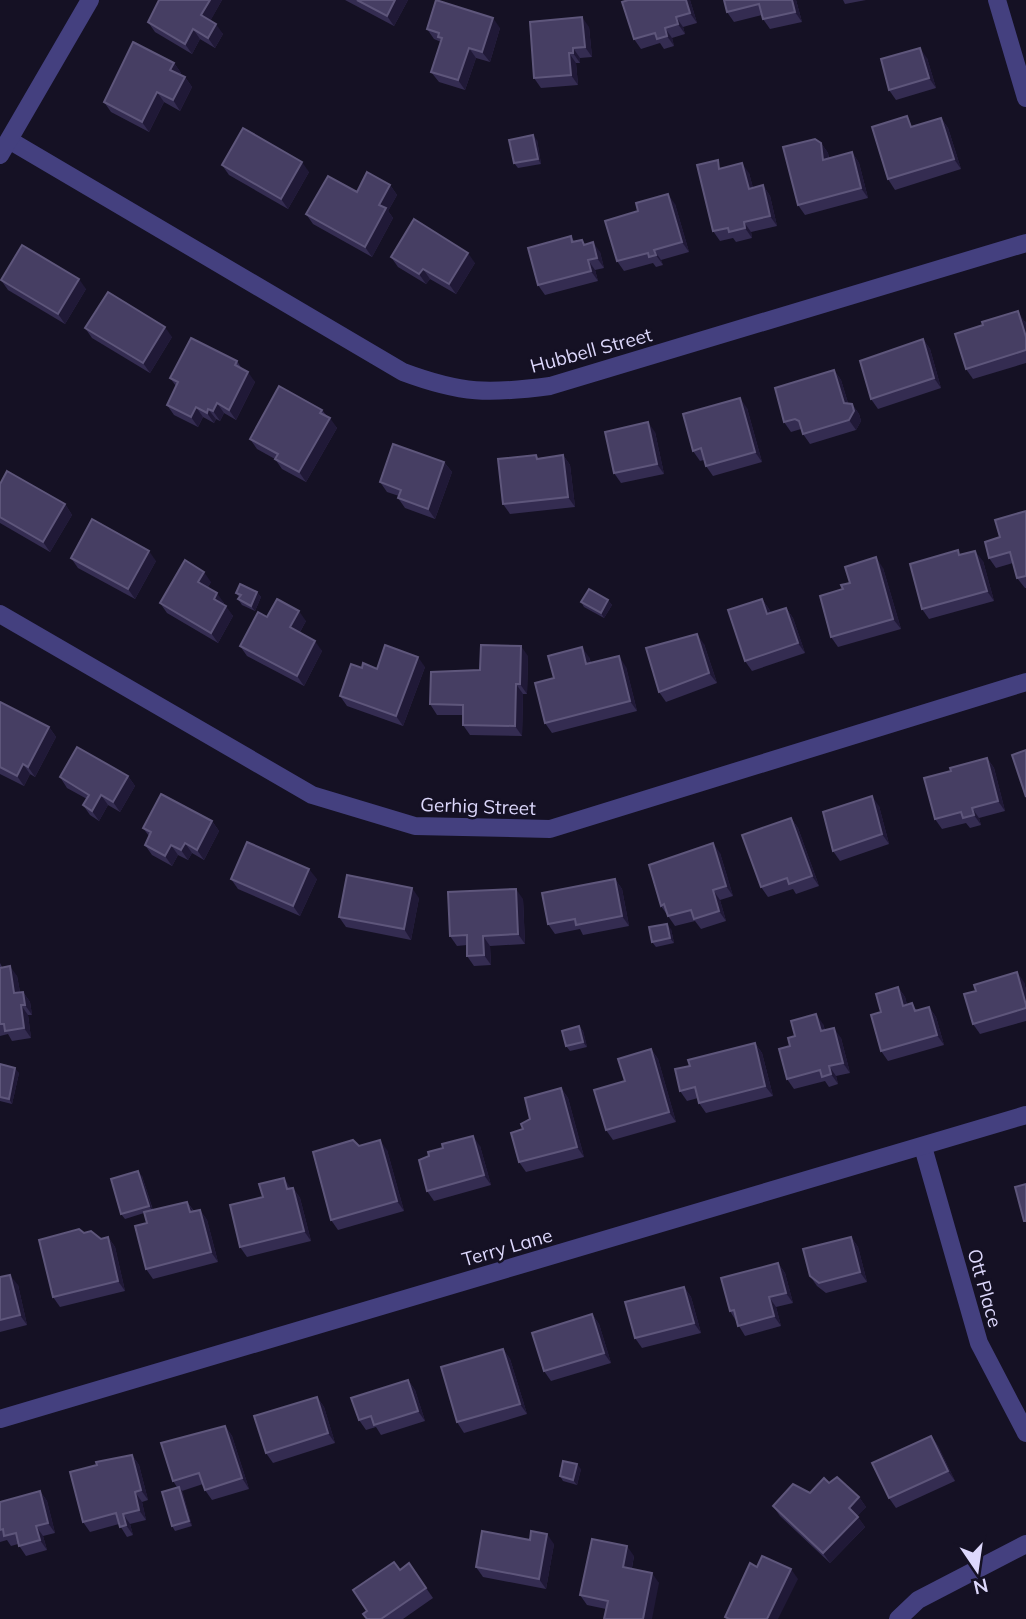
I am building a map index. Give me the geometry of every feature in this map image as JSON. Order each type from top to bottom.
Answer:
[{"type":"street","points":[[4,148],[90,0]]},
{"type":"street","points":[[997,0],[1026,98]]},
{"type":"street","name":"Hubbell Street","points":[[4,148],[403,372],[446,388],[496,393],[550,386],[1026,243]]},
{"type":"street","name":"Gerhig Street","points":[[0,614],[312,795],[415,826],[550,829],[1026,682]]},
{"type":"street","name":"Terry Lane","points":[[0,1419],[1026,1115]]},
{"type":"street","name":"Ott Place","points":[[923,1147],[979,1343],[1026,1433]]},
{"type":"street","points":[[898,1619],[918,1600],[1026,1544]]},
{"type":"building","points":[[159,0],[210,0],[201,15],[216,24],[208,38],[193,29],[185,44],[148,22]]},
{"type":"building","points":[[357,0],[395,0],[387,16]]},
{"type":"building","points":[[436,0],[493,18],[482,52],[469,48],[458,80],[431,72],[442,38],[438,37],[439,33],[427,29]]},
{"type":"building","points":[[686,0],[690,13],[676,17],[678,24],[665,28],[667,36],[657,39],[655,33],[634,39],[622,2]]},
{"type":"building","points":[[724,0],[792,0],[795,12],[763,19],[759,4],[727,12]]},
{"type":"building","points":[[582,17],[585,47],[573,48],[573,53],[569,53],[571,75],[534,78],[530,22]]},
{"type":"building","points":[[133,42],[174,63],[170,70],[185,77],[173,100],[157,92],[142,122],[104,102]]},
{"type":"building","points":[[920,48],[929,78],[889,90],[881,59]]},
{"type":"building","points":[[907,116],[911,127],[941,118],[954,159],[888,179],[872,127]]},
{"type":"building","points":[[243,128],[302,162],[281,199],[222,165]]},
{"type":"building","points":[[533,135],[538,159],[514,163],[509,140]]},
{"type":"building","points":[[815,139],[821,143],[823,160],[852,152],[861,188],[798,205],[783,147]]},
{"type":"building","points":[[718,160],[719,169],[742,163],[749,189],[763,185],[770,216],[744,222],[745,228],[729,232],[728,228],[713,231],[697,165]]},
{"type":"building","points":[[367,172],[390,185],[379,205],[386,208],[365,247],[306,214],[328,176],[357,192]]},
{"type":"building","points":[[668,194],[682,242],[654,250],[656,255],[649,257],[648,253],[617,261],[605,221],[638,211],[636,203]]},
{"type":"building","points":[[414,219],[468,253],[449,284],[423,269],[419,274],[391,257]]},
{"type":"building","points":[[571,236],[572,242],[582,240],[584,245],[593,242],[597,258],[588,260],[591,271],[538,285],[528,248]]},
{"type":"building","points":[[22,245],[79,279],[58,314],[1,280]]},
{"type":"building","points":[[108,292],[165,327],[143,363],[85,328]]},
{"type":"building","points":[[1018,311],[1026,337],[1026,350],[966,369],[955,334]]},
{"type":"building","points":[[191,338],[237,361],[235,365],[248,372],[229,410],[217,403],[213,411],[208,409],[207,413],[196,407],[191,417],[167,405],[178,382],[170,378]]},
{"type":"building","points":[[923,339],[934,378],[871,399],[860,361]]},
{"type":"building","points":[[834,370],[844,403],[852,404],[854,411],[849,420],[803,434],[799,421],[795,419],[784,422],[775,388]]},
{"type":"building","points":[[279,386],[322,410],[320,413],[330,418],[299,472],[275,459],[278,454],[250,439]]},
{"type":"building","points":[[740,398],[755,452],[706,466],[701,448],[693,451],[683,414]]},
{"type":"building","points":[[648,422],[657,464],[614,473],[605,432]]},
{"type":"building","points":[[393,444],[444,462],[428,509],[398,498],[401,490],[380,482]]},
{"type":"building","points":[[536,455],[537,459],[563,455],[568,497],[503,504],[498,459]]},
{"type":"building","points":[[7,471],[65,504],[43,542],[0,517],[0,484]]},
{"type":"building","points":[[1026,511],[1026,576],[1017,578],[1010,552],[989,558],[985,542],[1000,537],[995,520]]},
{"type":"building","points":[[92,519],[149,551],[128,589],[71,558]]},
{"type":"building","points":[[958,550],[959,555],[975,551],[987,591],[922,609],[910,564]]},
{"type":"building","points":[[876,557],[893,619],[831,637],[820,596],[843,589],[841,585],[850,583],[845,567]]},
{"type":"building","points":[[185,560],[204,572],[198,582],[217,593],[214,599],[226,606],[211,633],[160,603]]},
{"type":"building","points":[[240,584],[257,592],[251,606],[238,599],[241,595],[236,593]]},
{"type":"building","points":[[589,589],[608,600],[601,613],[581,602]]},
{"type":"building","points":[[277,599],[299,611],[290,627],[315,641],[297,676],[240,646],[258,612],[267,617]]},
{"type":"building","points":[[762,599],[767,614],[786,608],[798,643],[745,661],[728,610]]},
{"type":"building","points":[[697,634],[709,673],[659,692],[646,648]]},
{"type":"building","points":[[385,645],[418,657],[396,716],[340,696],[351,664],[362,668],[363,663],[377,669]]},
{"type":"building","points":[[481,645],[521,646],[520,684],[516,684],[515,726],[463,725],[463,705],[430,704],[431,672],[480,670]]},
{"type":"building","points":[[582,647],[586,664],[619,656],[630,701],[545,723],[535,683],[554,678],[548,656]]},
{"type":"building","points":[[0,702],[49,727],[28,767],[23,764],[17,776],[0,767]]},
{"type":"building","points":[[77,747],[128,776],[113,802],[101,795],[92,811],[83,805],[89,795],[60,777]]},
{"type":"building","points":[[1026,750],[1026,797],[1012,755]]},
{"type":"building","points":[[987,758],[998,801],[972,808],[974,815],[963,818],[961,812],[935,819],[924,778]]},
{"type":"building","points":[[161,794],[212,821],[197,850],[185,843],[181,850],[171,845],[165,856],[145,845],[151,832],[143,828]]},
{"type":"building","points":[[872,796],[882,834],[833,851],[823,812]]},
{"type":"building","points":[[791,818],[812,876],[789,884],[787,878],[761,887],[742,835]]},
{"type":"building","points":[[247,842],[309,869],[293,906],[231,879]]},
{"type":"building","points":[[713,843],[726,886],[713,890],[719,911],[694,919],[691,910],[668,916],[664,904],[661,906],[649,865]]},
{"type":"building","points":[[347,875],[412,888],[404,929],[339,917]]},
{"type":"building","points":[[615,879],[622,916],[576,925],[575,919],[548,924],[542,893]]},
{"type":"building","points":[[516,889],[518,934],[483,936],[484,955],[467,956],[467,935],[450,936],[448,892]]},
{"type":"building","points":[[667,924],[670,938],[652,942],[649,927]]},
{"type":"building","points":[[10,966],[14,993],[23,992],[25,1005],[21,1005],[24,1028],[5,1031],[4,1024],[0,1024],[0,968]]},
{"type":"building","points":[[1017,972],[1026,1008],[973,1024],[964,994],[976,991],[974,985]]},
{"type":"building","points":[[898,987],[903,1006],[912,1003],[915,1011],[929,1007],[937,1035],[881,1051],[871,1015],[881,1012],[876,994]]},
{"type":"building","points":[[816,1014],[821,1031],[834,1028],[843,1063],[829,1066],[831,1074],[822,1077],[820,1070],[787,1079],[779,1049],[790,1046],[788,1038],[795,1036],[791,1021]]},
{"type":"building","points":[[579,1026],[583,1042],[566,1046],[562,1031]]},
{"type":"building","points":[[755,1043],[765,1086],[699,1103],[695,1087],[680,1091],[675,1069],[690,1066],[688,1060]]},
{"type":"building","points":[[651,1049],[669,1112],[606,1130],[594,1090],[625,1081],[618,1059]]},
{"type":"building","points":[[0,1064],[15,1068],[9,1099],[0,1097]]},
{"type":"building","points":[[561,1088],[577,1147],[519,1162],[511,1133],[523,1129],[521,1124],[530,1119],[525,1098]]},
{"type":"building","points":[[473,1136],[484,1175],[427,1191],[419,1160],[429,1156],[428,1152],[443,1148],[442,1144]]},
{"type":"building","points":[[353,1140],[359,1146],[380,1140],[397,1201],[331,1220],[313,1152]]},
{"type":"building","points":[[138,1171],[149,1206],[121,1214],[111,1179]]},
{"type":"building","points":[[284,1178],[287,1189],[293,1188],[304,1231],[240,1247],[230,1205],[263,1197],[259,1184]]},
{"type":"building","points":[[1026,1184],[1026,1221],[1024,1221],[1015,1187]]},
{"type":"building","points":[[187,1202],[190,1212],[200,1210],[211,1252],[146,1269],[135,1226],[147,1223],[144,1212]]},
{"type":"building","points":[[79,1229],[84,1233],[91,1231],[101,1239],[108,1237],[118,1281],[53,1297],[39,1240]]},
{"type":"building","points":[[851,1237],[860,1272],[819,1283],[810,1276],[803,1249]]},
{"type":"building","points":[[778,1263],[786,1293],[769,1297],[774,1316],[738,1326],[734,1310],[730,1311],[721,1278]]},
{"type":"building","points":[[10,1275],[20,1315],[0,1320],[0,1277]]},
{"type":"building","points":[[684,1287],[694,1323],[635,1338],[625,1302]]},
{"type":"building","points":[[592,1314],[604,1353],[544,1371],[532,1333]]},
{"type":"building","points":[[503,1349],[520,1404],[457,1422],[441,1367]]},
{"type":"building","points":[[408,1380],[418,1411],[374,1425],[371,1416],[359,1420],[351,1398]]},
{"type":"building","points":[[317,1397],[328,1433],[266,1453],[254,1416]]},
{"type":"building","points":[[225,1426],[242,1478],[205,1490],[199,1473],[173,1481],[161,1443]]},
{"type":"building","points":[[931,1436],[948,1471],[889,1498],[872,1463]]},
{"type":"building","points":[[132,1455],[141,1490],[135,1492],[139,1510],[123,1514],[126,1525],[120,1527],[116,1513],[83,1522],[70,1472],[97,1465],[96,1462]]},
{"type":"building","points":[[563,1461],[577,1464],[573,1480],[560,1476]]},
{"type":"building","points":[[837,1477],[859,1497],[849,1508],[858,1517],[823,1553],[773,1506],[793,1484],[810,1493],[824,1478],[829,1483]]},
{"type":"building","points":[[179,1487],[189,1521],[172,1526],[162,1492]]},
{"type":"building","points":[[40,1491],[48,1523],[36,1526],[40,1540],[19,1546],[16,1533],[4,1536],[3,1529],[0,1530],[0,1502]]},
{"type":"building","points":[[482,1531],[530,1540],[531,1531],[547,1534],[539,1579],[476,1567]]},
{"type":"building","points":[[592,1539],[627,1546],[623,1567],[652,1573],[643,1619],[604,1619],[608,1601],[580,1595]]},
{"type":"building","points":[[762,1556],[791,1569],[767,1619],[725,1617],[750,1563],[757,1567]]},
{"type":"building","points":[[394,1562],[400,1570],[409,1563],[426,1588],[381,1619],[367,1619],[363,1614],[367,1611],[353,1590]]}]
